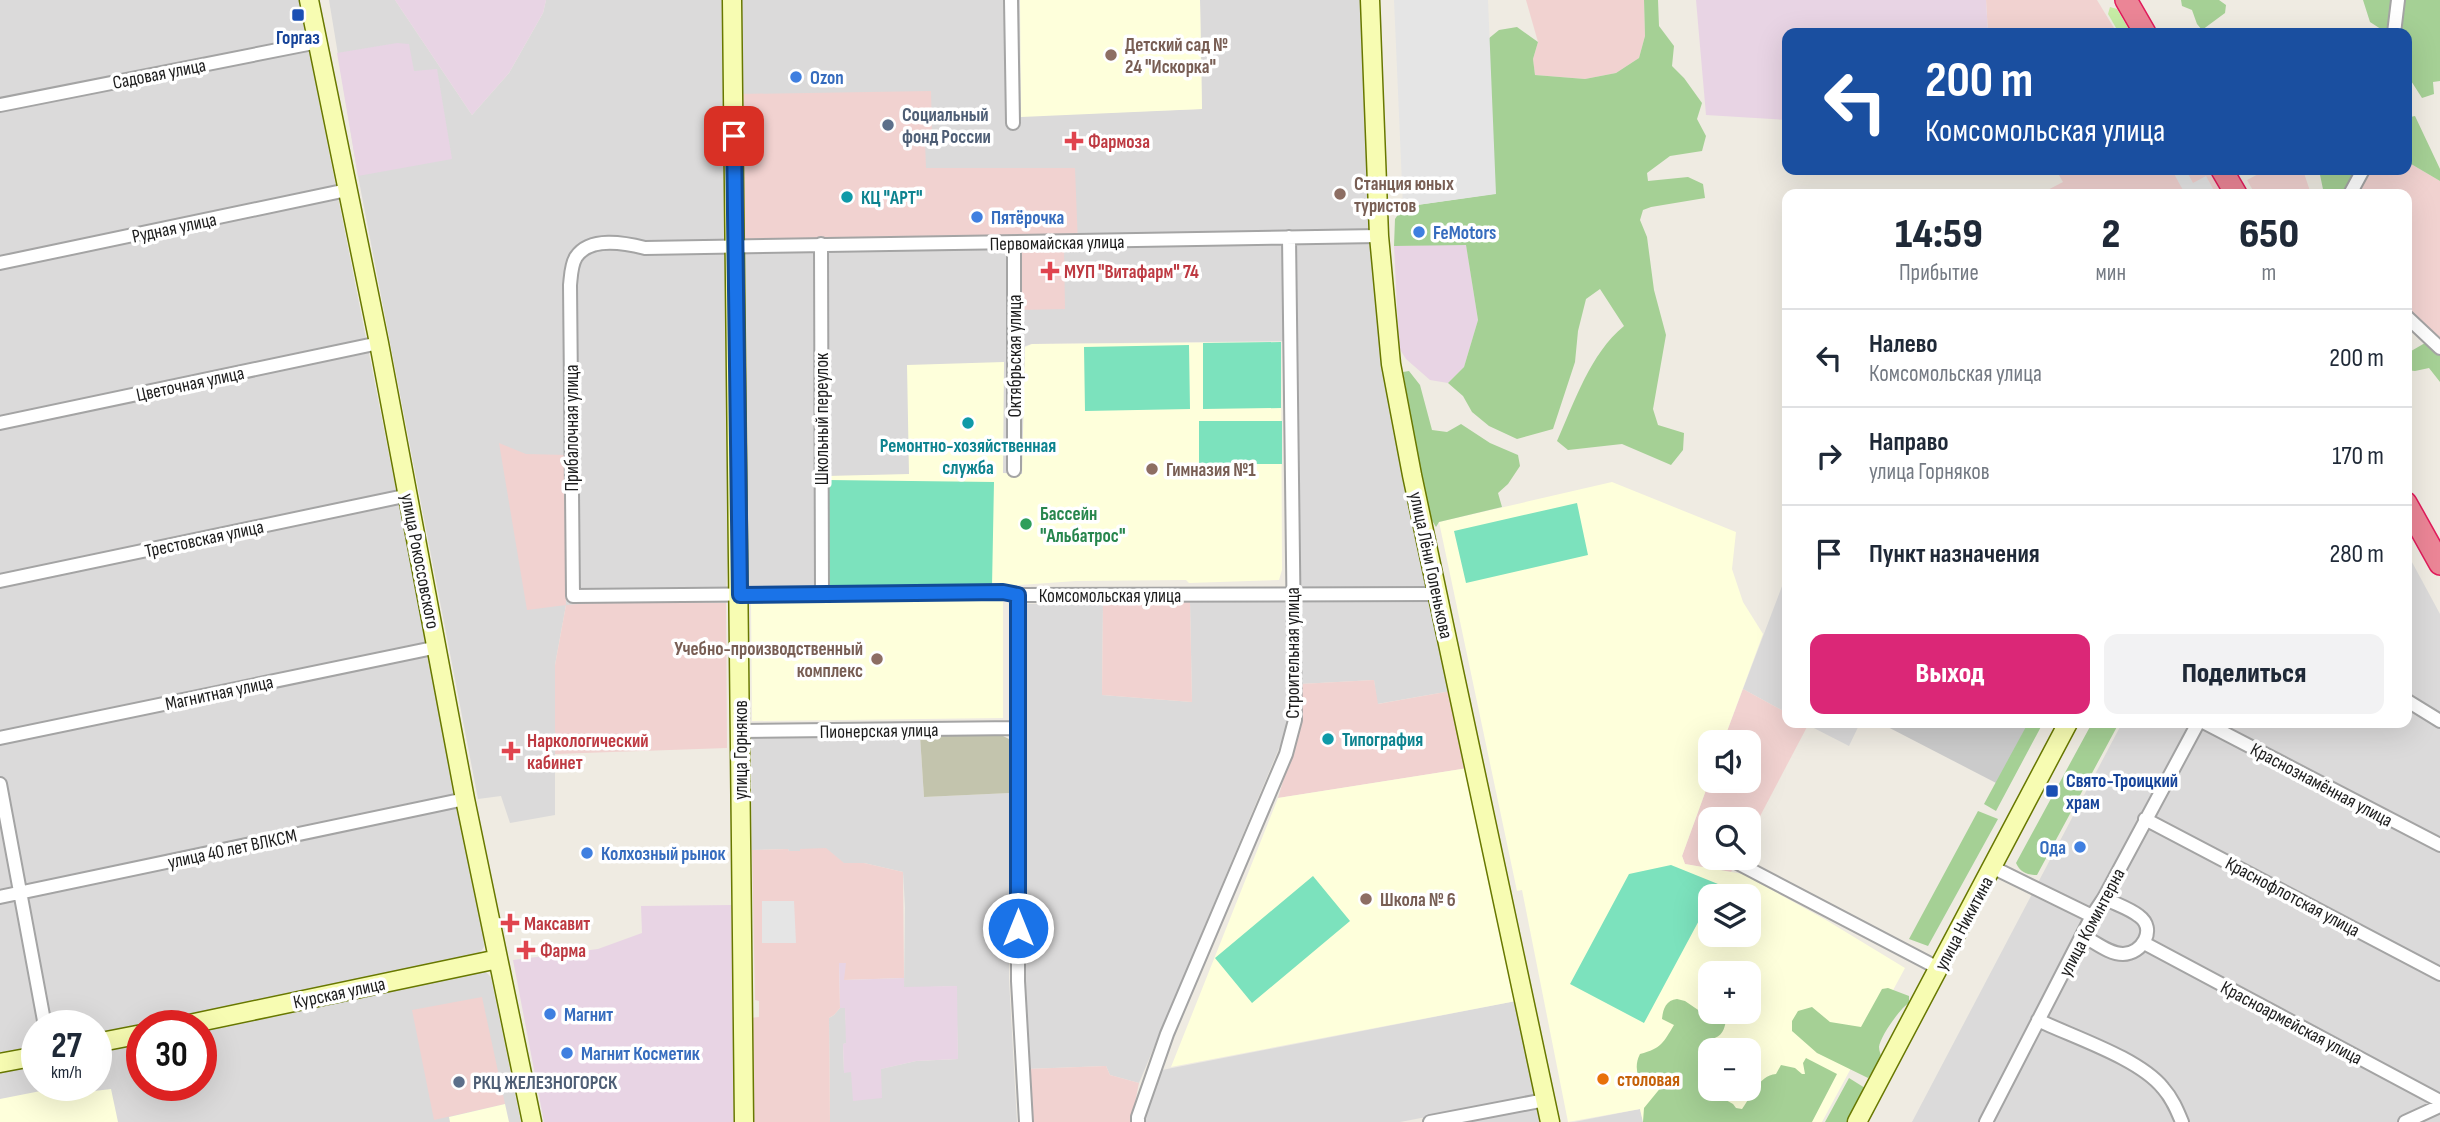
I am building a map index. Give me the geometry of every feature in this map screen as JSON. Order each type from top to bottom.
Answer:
[{"type":"highway","points":[[2126,0],[2142,28]]},
{"type":"highway","points":[[2412,514],[2440,564]]},
{"type":"street","name":"улица Рокоссовского","points":[[309,0],[379,344],[465,799],[532,1122]]},
{"type":"street","name":"улица Горняков","points":[[732,0],[744,1122]]},
{"type":"street","points":[[1011,0],[1013,123]]},
{"type":"street","name":"улица Лёни Голенькова","points":[[1370,0],[1379,236],[1391,364],[1550,1122]]},
{"type":"street","points":[[2395,28],[2398,0]]},
{"type":"street","name":"Садовая улица","points":[[0,105],[318,42]]},
{"type":"street","name":"Рудная улица","points":[[0,263],[347,190]]},
{"type":"street","name":"Первомайская улица","points":[[734,246],[1379,236]]},
{"type":"street","name":"Строительная улица","points":[[1138,1122],[1167,1034],[1286,754],[1295,720],[1289,237]]},
{"type":"street","name":"Прибалочная улица","points":[[734,246],[645,248],[620,242],[604,243],[584,250],[576,257],[570,285],[572,581],[573,596],[740,595]]},
{"type":"street","name":"Октябрьская улица","points":[[1013,243],[1014,470]]},
{"type":"street","name":"Школьный переулок","points":[[821,244],[822,594]]},
{"type":"street","points":[[2412,322],[2440,348]]},
{"type":"street","name":"Цветочная улица","points":[[0,423],[379,344]]},
{"type":"street","name":"Трестовская улица","points":[[0,581],[408,495]]},
{"type":"street","name":"Комсомольская улица","points":[[740,595],[1003,592],[1018,595],[1438,594]]},
{"type":"street","points":[[1018,595],[1018,981],[1026,1122]]},
{"type":"street","name":"Магнитная улица","points":[[0,738],[438,647]]},
{"type":"street","points":[[2412,704],[2440,721]]},
{"type":"street","name":"Пионерская улица","points":[[739,731],[1018,728]]},
{"type":"street","name":"улица Никитина","points":[[1857,1122],[2065,728]]},
{"type":"street","name":"улица Коминтерна","points":[[1986,1122],[2092,916],[2195,728]]},
{"type":"street","name":"Краснознамённая улица","points":[[2215,728],[2440,845]]},
{"type":"street","points":[[0,784],[42,1010]]},
{"type":"street","name":"улица 40 лет ВЛКСМ","points":[[0,897],[465,799]]},
{"type":"street","name":"Краснофлотская улица","points":[[2145,819],[2440,974]]},
{"type":"street","points":[[1992,867],[2092,916]]},
{"type":"street","points":[[1751,870],[1938,968]]},
{"type":"street","points":[[2083,936],[2114,953],[2133,953],[2144,943],[2148,932],[2140,916],[2104,898]]},
{"type":"street","name":"Красноармейская улица","points":[[2144,943],[2440,1101]]},
{"type":"street","name":"Курская улица","points":[[217,1018],[498,959]]},
{"type":"street","points":[[2038,1020],[2147,1073],[2162,1087],[2182,1122]]},
{"type":"street","points":[[0,1063],[21,1059]]},
{"type":"street","points":[[1430,1122],[1545,1100]]},
{"type":"street","points":[[2404,1122],[2440,1106]]},
{"type":"shaded area","points":[[0,0],[299,0],[483,929],[484,947],[479,954],[208,1010],[126,1010],[126,1027],[112,1030],[112,1010],[21,1010],[21,1049],[0,1053]]},
{"type":"shaded area","points":[[329,0],[395,0],[472,115],[509,73],[543,13],[546,0],[725,0],[729,514],[726,603],[566,605],[555,665],[555,815],[510,823],[501,796],[478,799],[358,176]]},
{"type":"shaded area","points":[[395,0],[546,0],[543,13],[509,73],[472,115]]},
{"type":"shaded area","points":[[737,0],[1020,0],[1021,116],[1202,109],[1200,0],[1363,0],[1376,269],[1451,691],[1377,704],[1374,680],[1300,684],[1296,341],[1025,346],[1023,474],[829,476],[827,586],[748,589],[741,239],[1017,238],[1064,247],[1075,168],[925,168],[925,142],[738,94]]},
{"type":"shaded area","name":"Детский сад № 24 \"Искорка\"","points":[[1020,0],[1200,0],[1202,109],[1021,117]]},
{"type":"shaded area","points":[[1394,0],[1488,0],[1496,194],[1403,207]]},
{"type":"shaded area","points":[[1526,0],[1644,0],[1645,36],[1639,58],[1616,73],[1585,79],[1535,75],[1533,59],[1538,42]]},
{"type":"shaded area","points":[[1696,0],[1986,0],[1988,28],[1782,28],[1782,120],[1706,115]]},
{"type":"shaded area","points":[[1986,0],[2097,0],[2114,28],[1988,28]]},
{"type":"shaded area","points":[[397,43],[409,44],[414,71],[437,69],[452,159],[358,176],[337,53]]},
{"type":"shaded area","points":[[931,91],[932,133],[925,142],[926,168],[1075,168],[1078,245],[1064,247],[1065,309],[1018,310],[1017,238],[741,239],[738,94]]},
{"type":"shaded area","points":[[2412,165],[2440,181],[2440,337],[2437,338],[2412,313],[2412,189],[2356,189],[2356,175],[2412,175]]},
{"type":"shaded area","points":[[2059,175],[2216,175],[2223,189],[2050,189],[2063,182]]},
{"type":"shaded area","points":[[2175,175],[2189,175],[2193,183],[2206,176],[2213,189],[2182,189]]},
{"type":"shaded area","points":[[2256,175],[2305,175],[2309,189],[2252,189],[2247,180]]},
{"type":"shaded area","points":[[1466,244],[1478,320],[1464,367],[1448,383],[1430,380],[1406,359],[1399,348],[1394,246]]},
{"type":"shaded area","name":"Гимназия №1","points":[[1281,342],[1282,570],[1279,580],[1189,583],[1186,580],[1076,581],[992,587],[827,586],[828,476],[909,474],[907,365],[1004,362],[1003,473],[1022,474],[1025,347],[1032,344]]},
{"type":"shaded area","points":[[499,443],[526,454],[567,455],[566,605],[527,610]]},
{"type":"shaded area","points":[[1612,482],[1736,532],[1732,569],[1743,602],[1763,634],[1727,730],[1698,730],[1698,793],[1705,793],[1682,856],[1685,864],[1698,866],[1698,870],[1743,874],[1826,920],[1905,968],[1822,1122],[1643,1122],[1640,1109],[1568,1122],[1522,890],[1517,891],[1439,522]]},
{"type":"shaded area","points":[[2412,562],[2440,614],[2440,1122],[1912,1122],[2119,728],[2412,728]]},
{"type":"shaded area","points":[[1782,586],[1782,710],[1743,689]]},
{"type":"shaded area","name":"Учебно-производственный комплекс","points":[[1003,600],[1003,718],[752,721],[751,601]]},
{"type":"shaded area","points":[[1286,600],[1287,729],[1139,1083],[1110,1075],[1106,1066],[1026,1069],[1023,604],[1103,603],[1102,695],[1192,702],[1190,602]]},
{"type":"shaded area","points":[[605,602],[726,603],[727,748],[555,754],[555,665],[566,605]]},
{"type":"shaded area","points":[[1190,602],[1192,702],[1102,695],[1103,603]]},
{"type":"shaded area","points":[[1374,680],[1378,704],[1451,691],[1468,768],[1278,798],[1300,724],[1300,684]]},
{"type":"shaded area","points":[[1743,689],[1782,710],[1782,728],[1806,728],[1761,814],[1761,807],[1700,807],[1705,793],[1761,793],[1761,730],[1728,730]]},
{"type":"shaded area","points":[[1814,728],[1858,728],[1849,746]]},
{"type":"shaded area","points":[[1890,728],[2029,728],[2000,785]]},
{"type":"shaded area","points":[[999,734],[1011,740],[1010,793],[924,797],[920,735]]},
{"type":"shaded area","points":[[751,735],[920,735],[924,797],[1010,793],[1009,979],[1017,1122],[830,1122],[829,1018],[840,1008],[845,1008],[847,1043],[843,1044],[844,1072],[851,1072],[881,1098],[880,1069],[916,1061],[958,1059],[956,986],[904,988],[903,872],[864,863],[843,863],[788,849],[752,850]]},
{"type":"shaded area","name":"Школа № 6","points":[[1468,768],[1516,1001],[1171,1067],[1278,798]]},
{"type":"shaded area","points":[[1698,812],[1698,866],[1685,864],[1682,856]]},
{"type":"shaded area","points":[[826,848],[844,863],[864,863],[903,872],[904,978],[843,980],[839,963],[840,1008],[829,1018],[830,1122],[751,1122],[750,1018],[759,1017],[759,1001],[755,1000],[752,850],[800,851]]},
{"type":"shaded area","points":[[762,901],[794,901],[796,943],[762,943]]},
{"type":"shaded area","points":[[732,905],[735,1122],[544,1122],[513,960],[598,949],[642,933],[641,906]]},
{"type":"shaded area","points":[[839,963],[846,963],[844,980],[904,978],[904,987],[957,986],[958,1059],[916,1061],[881,1069],[882,1098],[853,1101],[851,1072],[844,1073],[845,1008],[840,1008]]},
{"type":"shaded area","points":[[486,972],[491,977],[521,1122],[0,1122],[0,1068],[21,1063],[21,1101],[112,1101],[112,1045],[126,1042],[126,1101],[217,1101],[217,1024]]},
{"type":"shaded area","points":[[482,997],[505,1104],[434,1120],[412,1010]]},
{"type":"shaded area","points":[[1516,1001],[1536,1096],[1400,1122],[1143,1122],[1162,1070]]},
{"type":"shaded area","points":[[1106,1066],[1110,1075],[1139,1083],[1131,1122],[1031,1122],[1026,1069]]},
{"type":"shaded area","points":[[112,1094],[118,1122],[0,1122],[0,1099],[21,1095],[21,1101],[112,1101]]},
{"type":"shaded area","points":[[505,1104],[509,1122],[450,1122],[449,1117]]},
{"type":"shaded area","points":[[1535,1106],[1544,1111],[1546,1122],[1448,1122]]},
{"type":"shaded area","points":[[1640,1109],[1643,1122],[1574,1122]]},
{"type":"green space","points":[[1644,0],[1658,0],[1659,26],[1674,46],[1672,66],[1702,103],[1697,119],[1706,136],[1702,151],[1670,156],[1647,173],[1648,181],[1688,177],[1703,184],[1705,198],[1651,207],[1643,210],[1640,220],[1647,237],[1654,290],[1666,335],[1653,409],[1658,425],[1684,433],[1683,450],[1671,465],[1622,444],[1568,450],[1557,441],[1593,364],[1612,337],[1624,326],[1600,289],[1586,299],[1578,331],[1575,362],[1553,429],[1517,439],[1489,426],[1472,412],[1463,396],[1448,383],[1464,367],[1478,320],[1466,245],[1394,246],[1395,219],[1403,207],[1493,194],[1488,39],[1499,30],[1517,27],[1538,42],[1533,59],[1535,75],[1585,79],[1616,73],[1639,58],[1645,36]]},
{"type":"green space","points":[[2181,0],[2219,0],[2226,5],[2225,13],[2205,28],[2197,24],[2192,10],[2182,6]]},
{"type":"green space","points":[[2363,0],[2392,0],[2388,28],[2379,28],[2370,22]]},
{"type":"green space","points":[[2404,0],[2440,0],[2440,81],[2433,82],[2434,94],[2422,98],[2412,82],[2412,28],[2401,28]]},
{"type":"green space","points":[[2110,7],[2117,9],[2128,28],[2116,28],[2108,14]]},
{"type":"green space","points":[[2415,116],[2440,169],[2440,181],[2412,165],[2412,117]]},
{"type":"green space","points":[[2320,175],[2354,175],[2347,189],[2323,189]]},
{"type":"green space","points":[[1281,342],[1281,408],[1203,409],[1203,343]]},
{"type":"green space","points":[[2425,343],[2440,355],[2440,382],[2429,368],[2412,371],[2412,351]]},
{"type":"green space","points":[[1189,345],[1190,409],[1085,411],[1084,347]]},
{"type":"green space","points":[[1409,371],[1420,385],[1432,430],[1447,432],[1461,424],[1490,443],[1518,455],[1520,466],[1498,493],[1502,507],[1439,522],[1436,527],[1428,514],[1403,372]]},
{"type":"green space","points":[[1199,421],[1282,421],[1282,464],[1199,464]]},
{"type":"green space","points":[[828,480],[994,482],[992,587],[827,586]]},
{"type":"green space","points":[[1577,503],[1588,555],[1466,583],[1454,531]]},
{"type":"green space","points":[[2025,728],[2040,728],[1996,811],[1984,804]]},
{"type":"green space","points":[[2089,728],[2116,728],[2037,875],[2024,872],[2016,863]]},
{"type":"green space","points":[[1978,811],[1998,819],[1928,946],[1909,939]]},
{"type":"green space","points":[[1671,865],[1718,884],[1698,884],[1698,922],[1644,1023],[1570,984],[1629,874]]},
{"type":"green space","points":[[1313,876],[1350,921],[1252,1003],[1215,958]]},
{"type":"green space","points":[[1888,988],[1909,996],[1909,1003],[1896,1016],[1883,1037],[1879,1047],[1882,1059],[1868,1078],[1817,1053],[1792,1031],[1792,1021],[1798,1011],[1812,1007],[1830,1022],[1861,1027],[1882,989]]},
{"type":"green space","points":[[1673,1000],[1685,1001],[1698,1010],[1698,1024],[1725,1024],[1718,1036],[1698,1038],[1698,1101],[1728,1101],[1742,1109],[1747,1101],[1761,1101],[1761,1082],[1776,1074],[1781,1065],[1795,1068],[1805,1074],[1803,1063],[1806,1058],[1837,1074],[1812,1122],[1643,1122],[1644,1108],[1662,1086],[1649,1089],[1643,1087],[1637,1071],[1637,1062],[1640,1054],[1661,1044],[1674,1025],[1662,1019],[1666,1006]]},
{"type":"green space","points":[[1849,1078],[1865,1088],[1847,1122],[1825,1122]]},
{"type":"place","name":"Горгаз","points":[[298,15]]},
{"type":"place","name":"Детский сад № 24 \"Искорка\"","points":[[1111,55]]},
{"type":"place","name":"Ozon","points":[[796,77]]},
{"type":"place","name":"Социальный фонд России","points":[[888,125]]},
{"type":"place","name":"Фармоза","points":[[1074,141]]},
{"type":"place","name":"Станция юных туристов","points":[[1340,194]]},
{"type":"place","name":"КЦ \"АРТ\"","points":[[847,197]]},
{"type":"place","name":"Пятёрочка","points":[[977,217]]},
{"type":"place","name":"FeMotors","points":[[1419,232]]},
{"type":"place","name":"МУП \"Витафарм\" 74","points":[[1050,271]]},
{"type":"place","name":"Ремонтно-хозяйственная служба","points":[[968,423]]},
{"type":"place","name":"Гимназия №1","points":[[1152,469]]},
{"type":"place","name":"Бассейн \"Альбатрос\"","points":[[1026,524]]},
{"type":"place","name":"Учебно-производственный комплекс","points":[[877,659]]},
{"type":"place","name":"Типография","points":[[1328,739]]},
{"type":"place","name":"Наркологический кабинет","points":[[511,751]]},
{"type":"place","name":"Свято-Троицкий храм","points":[[2052,791]]},
{"type":"place","name":"Ода","points":[[2080,847]]},
{"type":"place","name":"Колхозный рынок","points":[[587,853]]},
{"type":"place","name":"Школа № 6","points":[[1366,899]]},
{"type":"place","name":"Максавит","points":[[510,923]]},
{"type":"place","name":"Фарма","points":[[526,950]]},
{"type":"place","name":"Магнит","points":[[550,1014]]},
{"type":"place","name":"Магнит Косметик","points":[[567,1053]]},
{"type":"place","name":"столовая","points":[[1603,1079]]},
{"type":"place","name":"РКЦ ЖЕЛЕЗНОГОРСК","points":[[459,1082]]},
{"type":"route","points":[[734,136],[740,595],[1003,592],[1018,595],[1018,928]]}]
